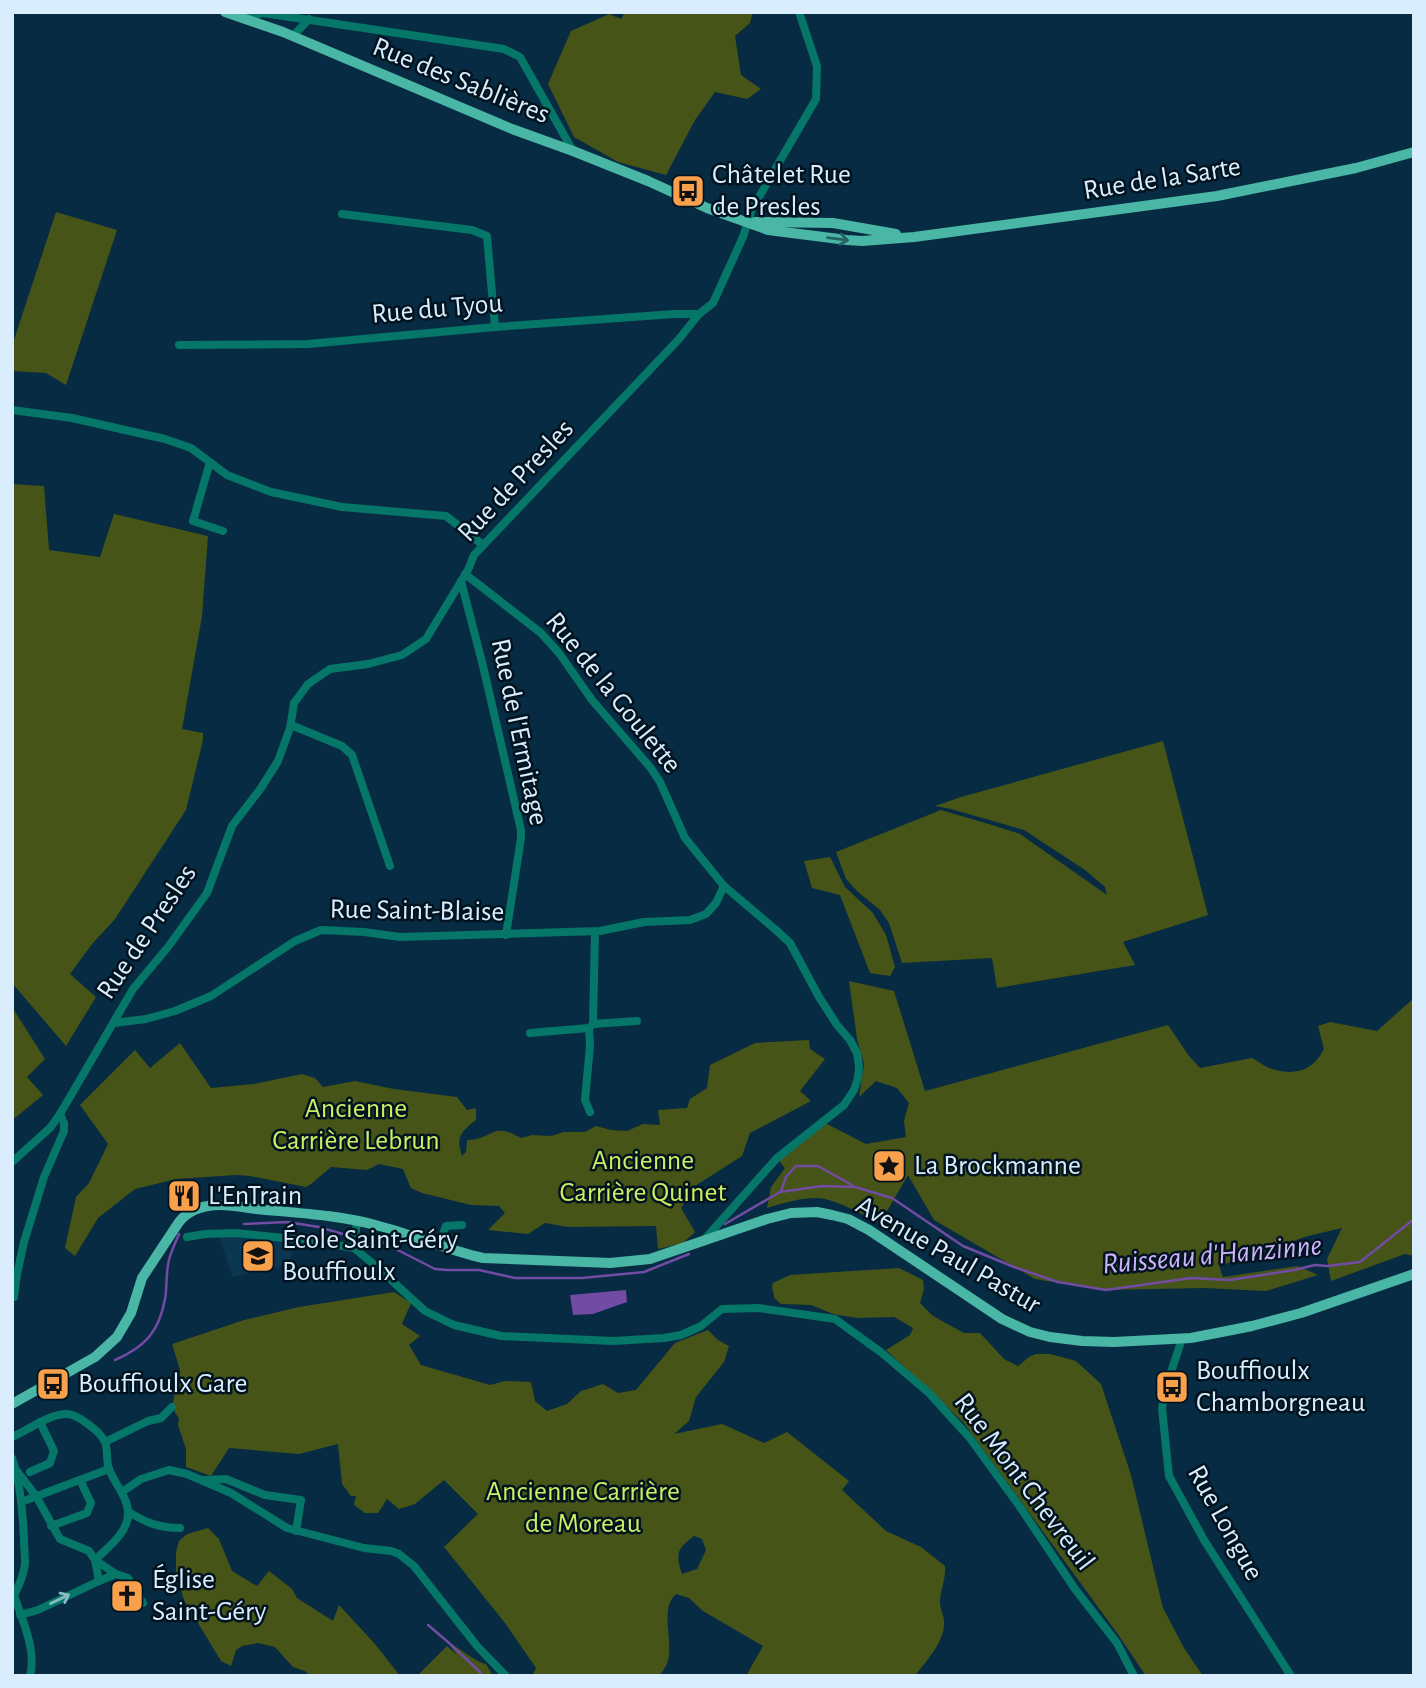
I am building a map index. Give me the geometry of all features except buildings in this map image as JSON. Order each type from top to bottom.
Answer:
[{"type":"main road","name":"Rue des Sablières","points":[[225,12],[293,36],[512,129],[747,222]]},
{"type":"main road","name":"Rue de la Sarte","points":[[794,228],[862,241],[914,237],[1217,196],[1356,168],[1414,152]]},
{"type":"main road","name":"Rue de la Sarte","points":[[747,222],[768,230],[833,223],[914,237]]},
{"type":"main road","points":[[862,241],[863,229]]},
{"type":"main road","name":"Avenue Paul Pastur","points":[[12,1404],[95,1357],[117,1337],[131,1313],[142,1279],[182,1217],[209,1206],[357,1220],[483,1258],[610,1263],[650,1259],[767,1219],[791,1213],[817,1212],[848,1219],[869,1230],[1002,1319],[1030,1332],[1082,1341],[1182,1339],[1252,1326],[1301,1313],[1414,1274]]},
{"type":"street","name":"Rue de Presles","points":[[12,1162],[50,1129],[133,989],[207,893],[232,826],[278,761],[291,724],[294,703],[308,684],[330,669],[368,664],[402,655],[426,639],[474,555],[679,339],[699,314],[713,303],[743,237],[752,209],[816,100],[817,66],[799,12]]},
{"type":"street","name":"Rue des Sablières","points":[[244,19],[263,13],[504,49],[520,57],[573,151]]},
{"type":"street","points":[[280,31],[288,16]]},
{"type":"street","points":[[293,36],[309,19]]},
{"type":"street","points":[[552,143],[562,131]]},
{"type":"street","points":[[342,214],[472,230],[487,236],[495,327]]},
{"type":"street","name":"Rue du Tyou","points":[[179,345],[308,344],[495,327],[699,314]]},
{"type":"street","points":[[12,410],[72,418],[165,439],[191,448],[227,475],[271,492],[342,507],[446,516],[484,545]]},
{"type":"street","points":[[210,462],[193,521],[223,531]]},
{"type":"street","name":"Rue de la Goulette","points":[[463,578],[541,633],[559,653],[593,701],[650,767],[660,782],[685,838],[724,886],[790,943],[819,997],[857,1053],[858,1078],[844,1105],[777,1158],[702,1242]]},
{"type":"street","name":"Rue de l'Ermitage","points":[[463,578],[521,830],[506,935]]},
{"type":"street","points":[[291,724],[342,746],[352,755],[390,866]]},
{"type":"street","name":"Rue Saint-Blaise","points":[[114,1023],[146,1019],[175,1011],[211,996],[295,941],[321,930],[400,937],[595,932],[644,922],[690,920],[706,914],[716,903],[724,886]]},
{"type":"street","points":[[590,1112],[585,1100],[595,932]]},
{"type":"street","points":[[530,1033],[637,1021]]},
{"type":"street","points":[[14,1297],[24,1242],[44,1177],[64,1131],[60,1114]]},
{"type":"street","points":[[354,1241],[357,1220]]},
{"type":"street","points":[[439,1245],[446,1226],[462,1225]]},
{"type":"street","name":"Rue Mont Chevreuil","points":[[187,1237],[235,1233],[316,1241],[354,1241],[377,1267],[425,1311],[454,1325],[501,1336],[613,1341],[664,1338],[681,1335],[701,1326],[722,1308],[759,1308],[835,1319],[882,1353],[929,1393],[969,1437],[1075,1589],[1117,1643],[1134,1676]]},
{"type":"street","name":"Rue Longue","points":[[1182,1339],[1162,1408],[1169,1476],[1204,1540],[1291,1676]]},
{"type":"street","points":[[105,1442],[161,1418],[172,1407]]},
{"type":"street","points":[[12,1437],[40,1422],[66,1414],[76,1416],[96,1430],[105,1442],[109,1469],[129,1512],[120,1535],[95,1560]]},
{"type":"street","points":[[30,1472],[50,1463],[54,1451],[40,1422]]},
{"type":"street","points":[[12,1458],[21,1502],[25,1563],[21,1580],[13,1595],[31,1648],[30,1676]]},
{"type":"street","points":[[21,1502],[109,1469]]},
{"type":"street","points":[[16,1470],[36,1496],[60,1539],[89,1551],[95,1560],[116,1574],[128,1578],[144,1603]]},
{"type":"street","points":[[121,1492],[141,1479],[169,1470],[187,1474],[231,1493],[287,1528],[364,1548],[391,1551],[414,1566],[477,1646],[506,1676]]},
{"type":"street","points":[[51,1527],[87,1513],[90,1503],[80,1479]]},
{"type":"street","points":[[202,1480],[226,1479],[265,1495],[301,1500],[296,1531]]},
{"type":"street","points":[[129,1512],[163,1528],[180,1528]]},
{"type":"street","points":[[95,1560],[99,1581]]},
{"type":"street","points":[[20,1615],[116,1574]]},
{"type":"shaded area","name":"École Saint-Géry Bouffioulx","points":[[219,1235],[295,1243],[289,1265],[232,1277]]},
{"type":"shaded area","points":[[626,1290],[627,1302],[593,1314],[573,1315],[570,1295]]},
{"type":"green space","points":[[625,12],[753,12],[750,23],[735,36],[741,75],[761,89],[747,99],[715,92],[695,120],[666,175],[618,162],[574,137],[548,84],[571,31],[609,14],[621,19]]},
{"type":"green space","points":[[56,212],[117,230],[66,385],[46,373],[12,371],[12,346]]},
{"type":"green space","points":[[12,484],[44,486],[49,550],[100,557],[114,514],[208,536],[202,616],[182,729],[203,733],[203,740],[186,810],[115,919],[70,974],[96,997],[66,1046],[12,983]]},
{"type":"green space","points":[[1163,741],[1208,915],[1123,942],[1135,965],[997,988],[992,958],[902,963],[889,923],[880,910],[846,879],[836,852],[941,810],[1020,834],[1107,895],[1105,887],[1085,870],[1024,830],[935,806]]},
{"type":"green space","points":[[830,857],[845,887],[873,913],[886,935],[895,967],[890,976],[870,973],[840,895],[812,888],[804,861]]},
{"type":"green space","points":[[849,981],[894,991],[925,1091],[1168,1025],[1200,1068],[1252,1058],[1272,1069],[1296,1072],[1309,1067],[1324,1049],[1318,1026],[1330,1022],[1377,1031],[1414,998],[1414,1256],[1405,1254],[1331,1281],[1327,1259],[1342,1228],[1308,1236],[1219,1266],[1223,1277],[1298,1266],[1318,1275],[1266,1291],[1204,1288],[1102,1290],[1035,1279],[934,1220],[908,1175],[880,1223],[825,1199],[792,1201],[767,1208],[771,1187],[785,1168],[777,1158],[823,1122],[866,1144],[906,1137],[904,1121],[909,1103],[897,1088],[876,1081],[859,1097],[864,1064],[857,1039]]},
{"type":"green space","points":[[12,1007],[45,1059],[27,1077],[43,1095],[15,1118],[12,1116]]},
{"type":"green space","points":[[809,1040],[810,1049],[825,1059],[800,1091],[811,1101],[750,1133],[742,1156],[695,1186],[681,1208],[695,1232],[683,1243],[658,1249],[656,1226],[568,1227],[545,1223],[528,1234],[488,1230],[505,1213],[499,1206],[471,1205],[422,1193],[411,1188],[403,1169],[379,1164],[367,1170],[331,1167],[306,1187],[236,1175],[176,1179],[135,1189],[98,1218],[75,1256],[65,1248],[76,1197],[89,1183],[108,1144],[80,1105],[135,1050],[150,1068],[180,1043],[211,1088],[254,1084],[302,1074],[315,1078],[323,1087],[355,1081],[457,1097],[467,1110],[476,1108],[476,1120],[461,1136],[459,1144],[462,1156],[466,1152],[467,1140],[498,1131],[521,1138],[585,1132],[596,1126],[627,1131],[643,1124],[660,1125],[658,1110],[687,1108],[690,1099],[707,1088],[710,1065],[755,1043]]},
{"type":"green space","points":[[899,1268],[923,1280],[924,1289],[920,1303],[933,1316],[964,1333],[980,1333],[1004,1359],[1018,1366],[1036,1354],[1050,1354],[1076,1361],[1101,1384],[1131,1475],[1163,1608],[1184,1648],[1203,1676],[1146,1676],[963,1422],[886,1350],[910,1335],[913,1328],[894,1317],[857,1318],[833,1314],[811,1305],[781,1304],[775,1299],[772,1288],[773,1283],[790,1275]]},
{"type":"green space","name":"Ancienne Carrière de Moreau","points":[[394,1292],[411,1303],[402,1324],[420,1336],[409,1345],[421,1365],[490,1385],[505,1381],[531,1382],[535,1401],[547,1411],[567,1404],[581,1391],[603,1384],[618,1393],[636,1390],[675,1343],[708,1330],[729,1346],[724,1362],[696,1397],[689,1421],[674,1434],[722,1424],[764,1443],[787,1432],[849,1481],[842,1490],[886,1531],[921,1547],[945,1566],[940,1603],[944,1619],[938,1644],[915,1676],[746,1676],[763,1646],[703,1611],[689,1598],[676,1594],[668,1609],[669,1658],[659,1676],[532,1676],[536,1668],[505,1623],[444,1547],[478,1514],[444,1480],[415,1504],[399,1509],[387,1499],[378,1513],[365,1513],[354,1505],[356,1496],[351,1496],[342,1484],[338,1444],[299,1454],[229,1448],[211,1476],[186,1467],[186,1449],[178,1425],[179,1419],[172,1407],[180,1370],[172,1344],[244,1320],[299,1307]],"holes":[[[694,1536],[702,1539],[706,1550],[697,1569],[682,1574],[678,1556],[681,1548]]]},
{"type":"green space","points":[[208,1528],[219,1539],[232,1571],[257,1586],[269,1571],[292,1589],[297,1598],[333,1621],[339,1605],[400,1676],[310,1676],[293,1667],[275,1647],[258,1643],[236,1650],[231,1666],[221,1661],[184,1600],[176,1573],[179,1541],[187,1534]]},
{"type":"green space","points":[[448,1642],[486,1664],[493,1676],[417,1676],[447,1646],[457,1655]]},
{"type":"waterway","name":"Ruisseau d'Hanzinne","points":[[781,1191],[786,1177],[796,1166],[818,1166],[852,1185]]},
{"type":"waterway","name":"Ruisseau d'Hanzinne","points":[[725,1224],[780,1192],[822,1186],[855,1187],[892,1198],[963,1246],[1014,1267],[1058,1282],[1106,1290],[1191,1278],[1230,1280],[1315,1265],[1360,1262],[1414,1219]]},
{"type":"waterway","name":"Ruisseau d'Hanzinne","points":[[244,1224],[287,1222],[319,1227],[378,1240],[435,1269],[479,1270],[515,1278],[582,1278],[644,1272],[689,1254]]},
{"type":"waterway","name":"Ruisseau d'Hanzinne","points":[[115,1360],[142,1344],[159,1321],[165,1299],[167,1269],[179,1234]]},
{"type":"waterway","points":[[428,1625],[480,1672],[481,1676]]},
{"type":"place","name":"Châtelet Rue de Presles","points":[[688,191]]},
{"type":"place","name":"La Brockmanne","points":[[889,1166]]},
{"type":"place","name":"L'EnTrain","points":[[184,1196]]},
{"type":"place","name":"École Saint-Géry Bouffioulx","points":[[258,1256]]},
{"type":"place","name":"Bouffioulx Gare","points":[[53,1384]]},
{"type":"place","name":"Bouffioulx Chamborgneau","points":[[1172,1387]]},
{"type":"place","name":"Église Saint-Géry","points":[[127,1596]]},
{"type":"park label","name":"Ancienne Carrière Lebrun","points":[[356,1125]]},
{"type":"park label","name":"Ancienne Carrière Quinet","points":[[643,1177]]}]
